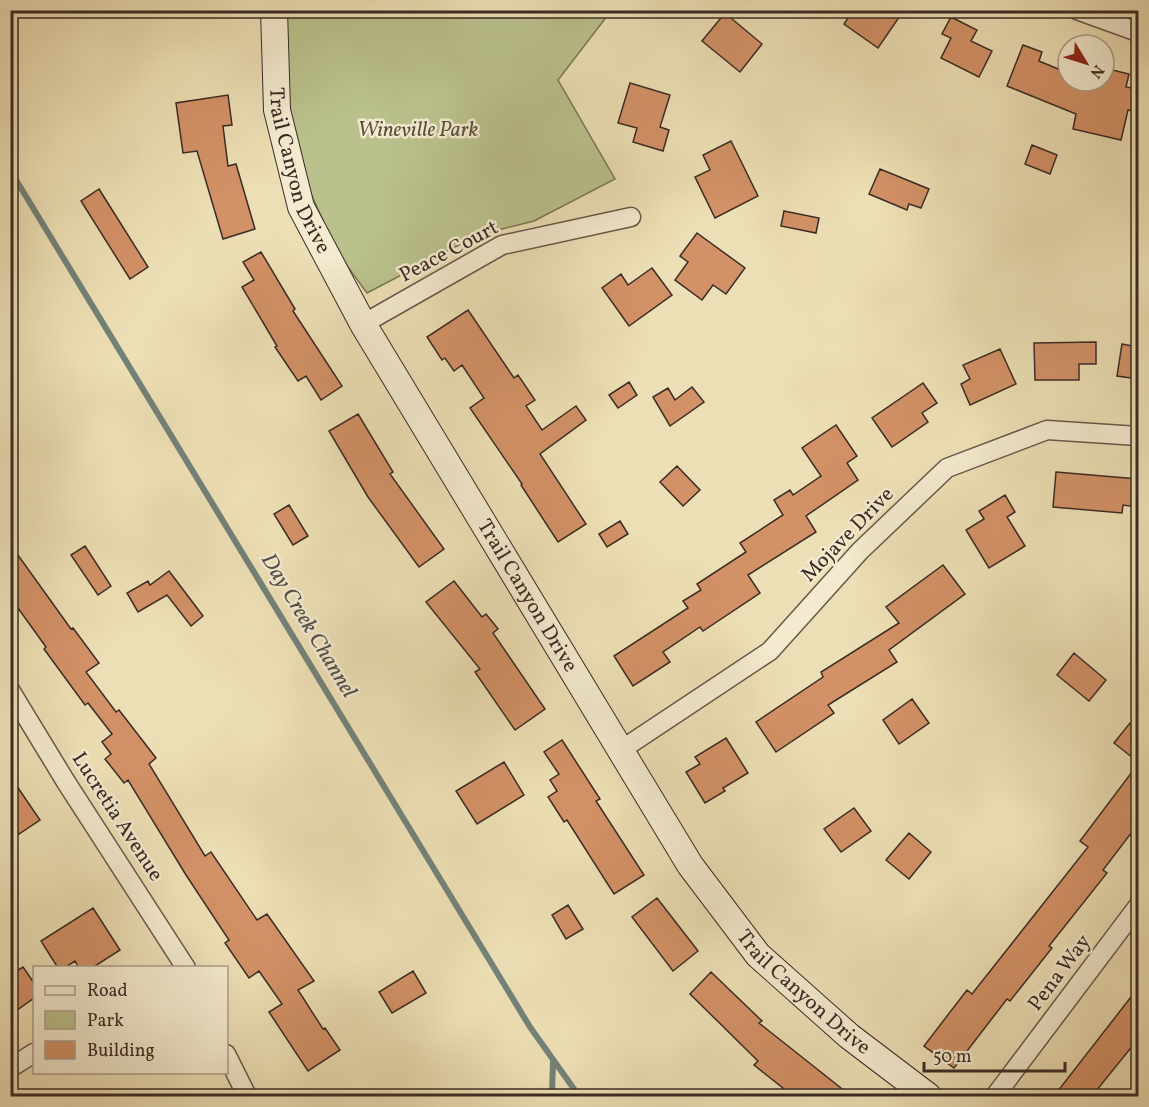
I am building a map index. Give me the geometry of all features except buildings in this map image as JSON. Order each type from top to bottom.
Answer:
[{"type":"street","name":"Trail Canyon Drive","points":[[274,10],[277,110],[302,207],[363,324],[690,865],[758,955],[849,1036],[928,1096]]},
{"type":"street","points":[[1077,10],[1138,32]]},
{"type":"street","name":"Peace Court","points":[[363,324],[501,245],[631,217]]},
{"type":"street","name":"Mojave Drive","points":[[621,750],[770,651],[860,551],[947,468],[1047,430],[1138,436]]},
{"type":"street","name":"Lucretia Avenue","points":[[10,690],[181,965]]},
{"type":"street","name":"Pena Way","points":[[995,1096],[1138,906]]},
{"type":"street","points":[[10,1068],[33,1054]]},
{"type":"street","points":[[228,1058],[247,1096]]},
{"type":"green space","name":"Wineville Park","points":[[287,11],[611,11],[558,80],[615,179],[534,221],[478,235],[367,293],[337,252],[309,189],[290,116],[285,48]]},
{"type":"waterway","name":"Day Creek Channel","points":[[10,170],[530,1027],[579,1096]]},
{"type":"waterway","points":[[552,1094],[553,1061]]}]
